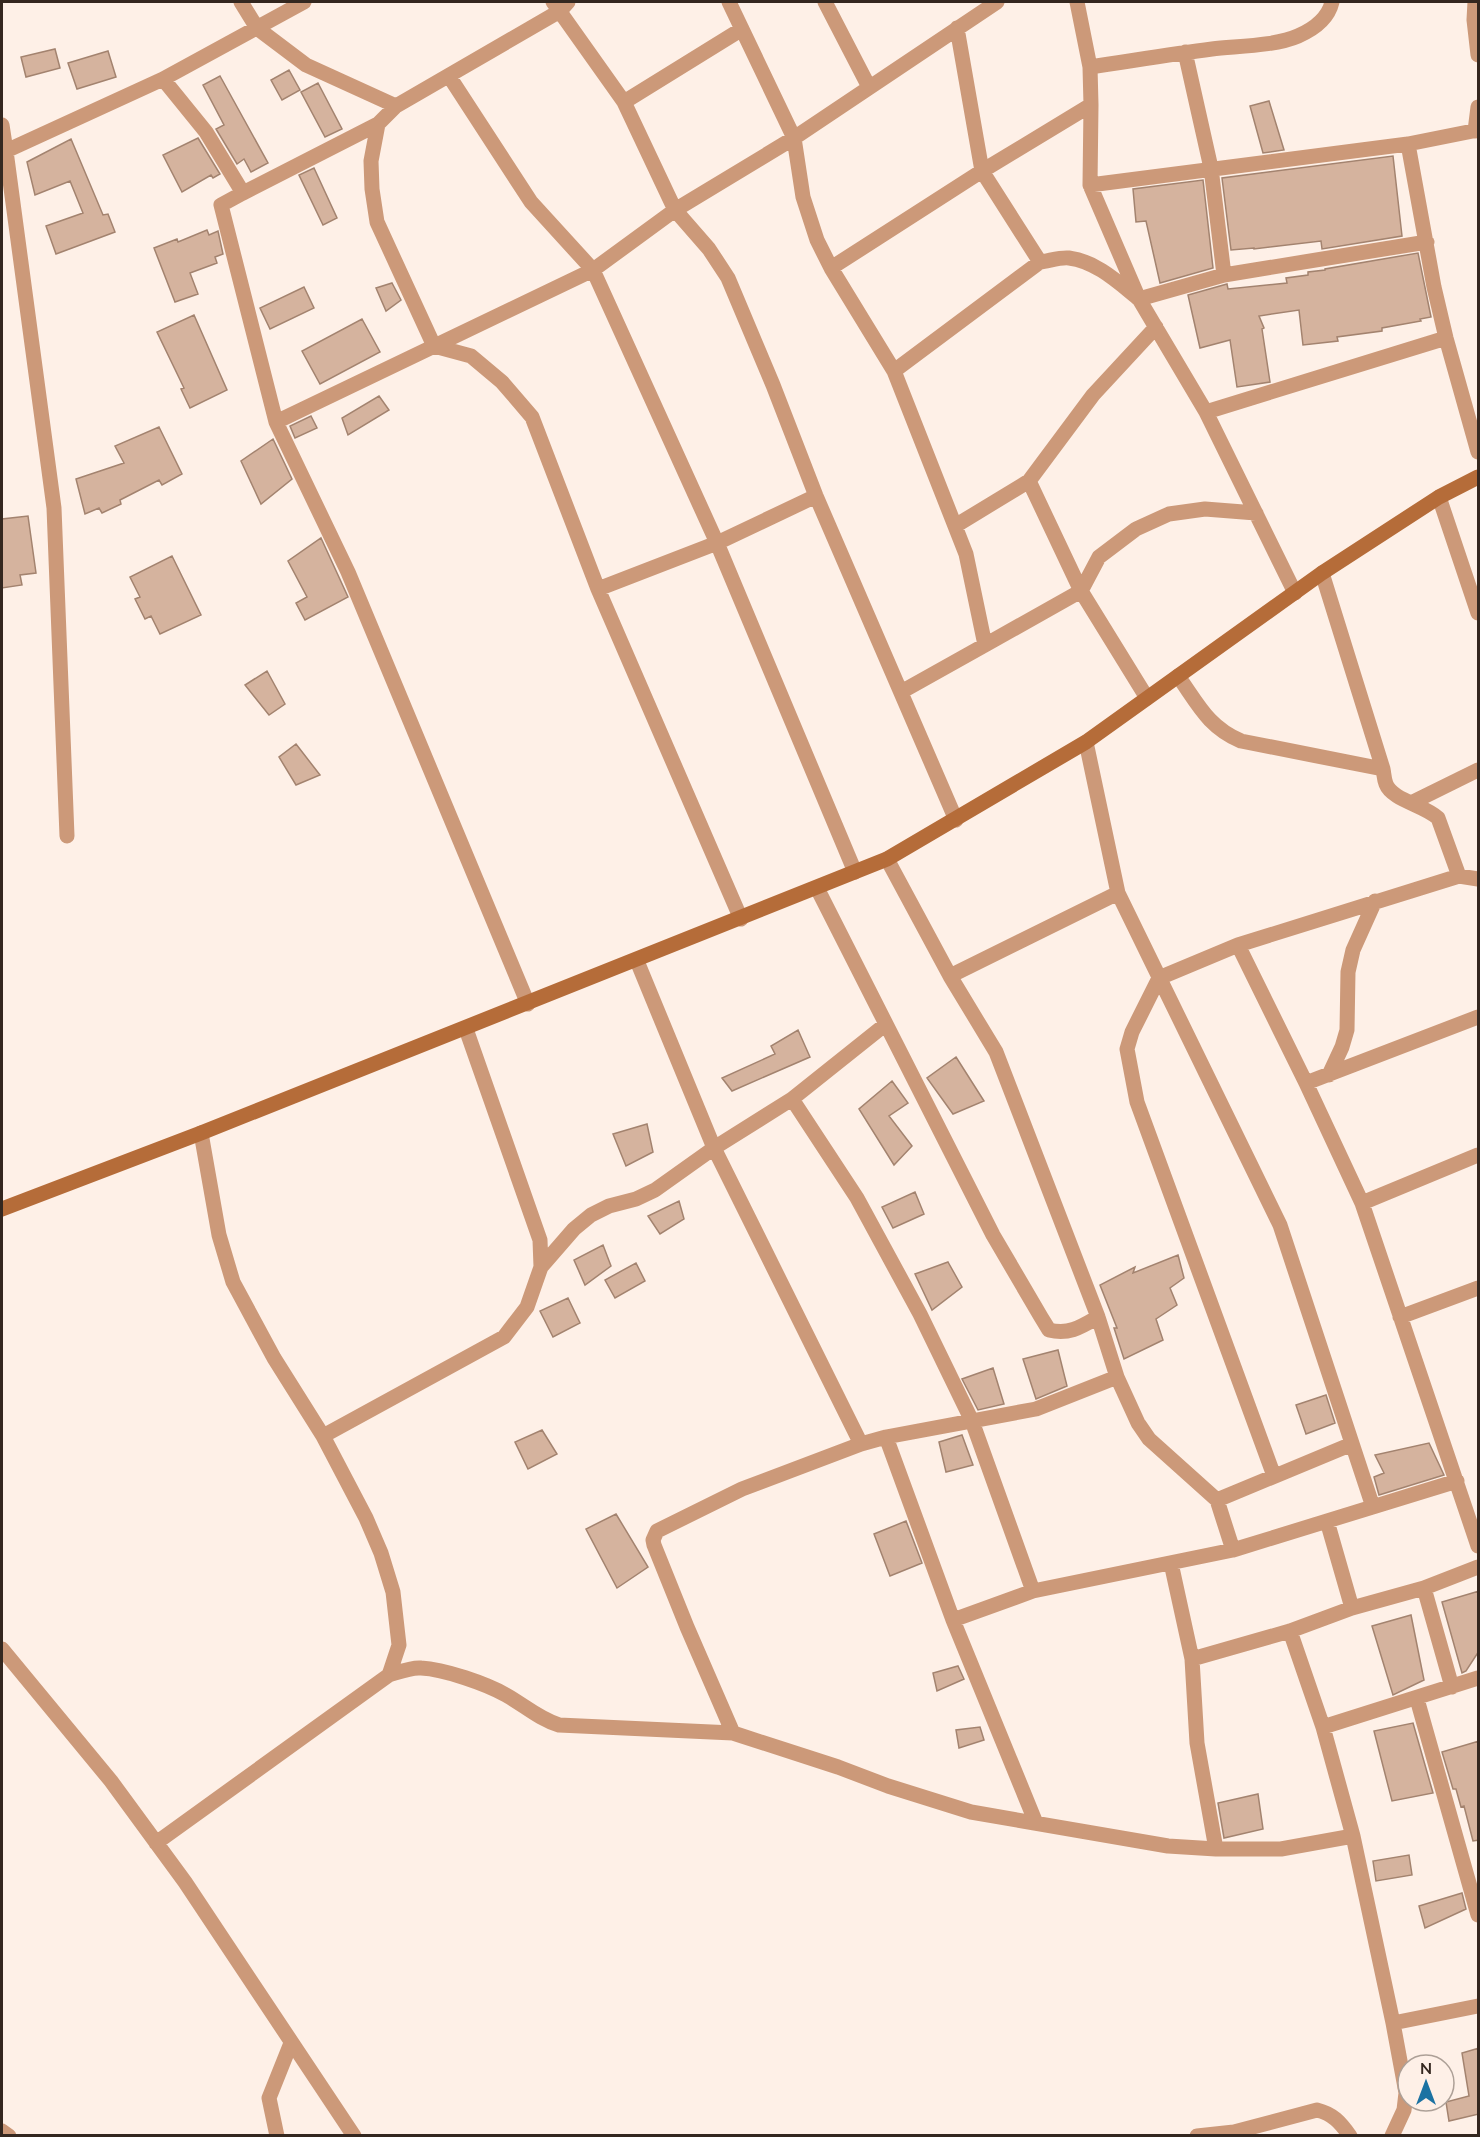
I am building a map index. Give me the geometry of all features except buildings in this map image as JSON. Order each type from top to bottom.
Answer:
[{"type":"street","points":[[241,2],[257,28],[306,65],[396,106]]},
{"type":"street","points":[[4,153],[163,79],[304,2]]},
{"type":"street","points":[[729,2],[794,138],[804,197],[817,240],[831,268],[894,371],[966,554],[985,645]]},
{"type":"street","points":[[825,2],[869,87]]},
{"type":"street","points":[[276,422],[593,270],[675,210],[794,138],[997,2]]},
{"type":"street","points":[[1077,2],[1090,67],[1090,185],[1139,299],[1206,412],[1295,593]]},
{"type":"street","points":[[1090,67],[1185,52],[1276,42],[1296,37],[1317,26],[1330,10],[1332,2]]},
{"type":"street","points":[[1475,2],[1474,20],[1479,55]]},
{"type":"street","points":[[528,1004],[348,572],[276,422],[221,205],[378,124],[396,106],[449,76],[560,5],[624,102],[675,210],[709,249],[728,278],[816,496],[956,820]]},
{"type":"street","points":[[957,28],[982,171],[1040,262]]},
{"type":"street","points":[[624,102],[742,29]]},
{"type":"street","points":[[1185,52],[1211,168],[1224,275]]},
{"type":"street","points":[[449,76],[531,202],[593,270],[717,543],[855,872]]},
{"type":"street","points":[[163,79],[206,132],[243,193]]},
{"type":"street","points":[[831,268],[982,171],[1091,105]]},
{"type":"street","points":[[1090,185],[1408,144],[1477,130],[1479,107]]},
{"type":"street","points":[[378,124],[371,162],[377,222],[434,346]]},
{"type":"street","points":[[2,125],[54,508],[66,836]]},
{"type":"street","points":[[1408,144],[1434,287],[1446,338],[1479,452]]},
{"type":"street","points":[[1139,299],[1224,275],[1427,242]]},
{"type":"street","points":[[894,371],[1040,262],[1068,258],[1089,264],[1112,277],[1139,299]]},
{"type":"street","points":[[955,526],[1029,481],[1093,395],[1156,327]]},
{"type":"street","points":[[1206,412],[1446,338]]},
{"type":"street","points":[[434,346],[471,356],[502,382],[532,417],[598,589],[741,919]]},
{"type":"street","points":[[2,1209],[466,1029],[887,859],[1086,742],[1322,573],[1439,497],[1479,477]]},
{"type":"street","points":[[1029,481],[1081,591],[1147,698]]},
{"type":"street","points":[[598,589],[717,543],[816,496]]},
{"type":"street","points":[[1439,497],[1479,613]]},
{"type":"street","points":[[901,692],[1081,591],[1099,557],[1136,529],[1169,514],[1205,509],[1256,513]]},
{"type":"street","points":[[1322,573],[1386,784],[1392,794],[1413,802],[1432,812],[1438,818],[1459,876]]},
{"type":"street","points":[[1178,676],[1213,724],[1225,734],[1241,741],[1383,769]]},
{"type":"street","points":[[1086,742],[1118,894],[1280,1225],[1373,1507]]},
{"type":"street","points":[[1413,802],[1479,770]]},
{"type":"street","points":[[887,859],[950,976],[996,1052],[1098,1317],[1117,1377],[1138,1423],[1149,1438],[1217,1500],[1233,1550]]},
{"type":"street","points":[[1275,1476],[1137,1102],[1127,1048],[1132,1032],[1158,978],[1238,945],[1375,901],[1459,876],[1479,879]]},
{"type":"street","points":[[817,888],[993,1235],[1049,1330],[1060,1333],[1075,1331],[1098,1317]]},
{"type":"street","points":[[950,976],[1118,894]]},
{"type":"street","points":[[1329,1074],[1342,1047],[1347,1030],[1348,972],[1353,950],[1375,901]]},
{"type":"street","points":[[1238,945],[1362,1203],[1479,1546]]},
{"type":"street","points":[[637,961],[714,1148],[861,1444]]},
{"type":"street","points":[[1306,1083],[1479,1017]]},
{"type":"street","points":[[323,1436],[504,1337],[527,1306],[541,1267],[574,1229],[591,1215],[609,1206],[636,1199],[656,1190],[714,1148],[792,1099],[886,1024]]},
{"type":"street","points":[[466,1029],[540,1240],[541,1267]]},
{"type":"street","points":[[792,1099],[857,1198],[920,1314],[972,1421],[1034,1591]]},
{"type":"street","points":[[201,1133],[219,1235],[233,1282],[274,1358],[323,1436],[366,1518],[381,1553],[393,1592],[399,1645],[390,1675]]},
{"type":"street","points":[[1362,1203],[1479,1155]]},
{"type":"street","points":[[1400,1317],[1479,1288]]},
{"type":"street","points":[[733,1733],[654,1545],[654,1535],[657,1531],[742,1489],[861,1444],[886,1437],[1036,1409],[1117,1377]]},
{"type":"street","points":[[886,1437],[953,1620],[1036,1823]]},
{"type":"street","points":[[1217,1500],[1352,1444]]},
{"type":"street","points":[[953,1620],[1034,1591],[1233,1550],[1457,1481]]},
{"type":"street","points":[[1327,1521],[1352,1608]]},
{"type":"street","points":[[1170,1563],[1192,1659],[1197,1743],[1216,1849]]},
{"type":"street","points":[[1192,1659],[1290,1631],[1352,1608],[1424,1588],[1479,1567]]},
{"type":"street","points":[[1424,1588],[1452,1687]]},
{"type":"street","points":[[1290,1631],[1323,1727],[1353,1836],[1393,2023],[1406,2092],[1404,2110],[1392,2136]]},
{"type":"street","points":[[399,1645],[420,1667]]},
{"type":"street","points":[[2,1649],[111,1781],[185,1882],[354,2136]]},
{"type":"street","points":[[156,1843],[390,1675],[420,1667],[482,1684],[505,1694],[545,1721],[559,1725],[733,1733],[971,1812],[1168,1846],[1281,1849],[1353,1836]]},
{"type":"street","points":[[1323,1727],[1479,1678]]},
{"type":"street","points":[[1417,1699],[1479,1915]]},
{"type":"street","points":[[1393,2023],[1479,2006]]},
{"type":"street","points":[[277,2136],[269,2098],[291,2043]]},
{"type":"street","points":[[1197,2136],[1234,2132],[1317,2110],[1330,2113],[1350,2136]]},
{"type":"street","points":[[2,2131],[9,2136]]}]
